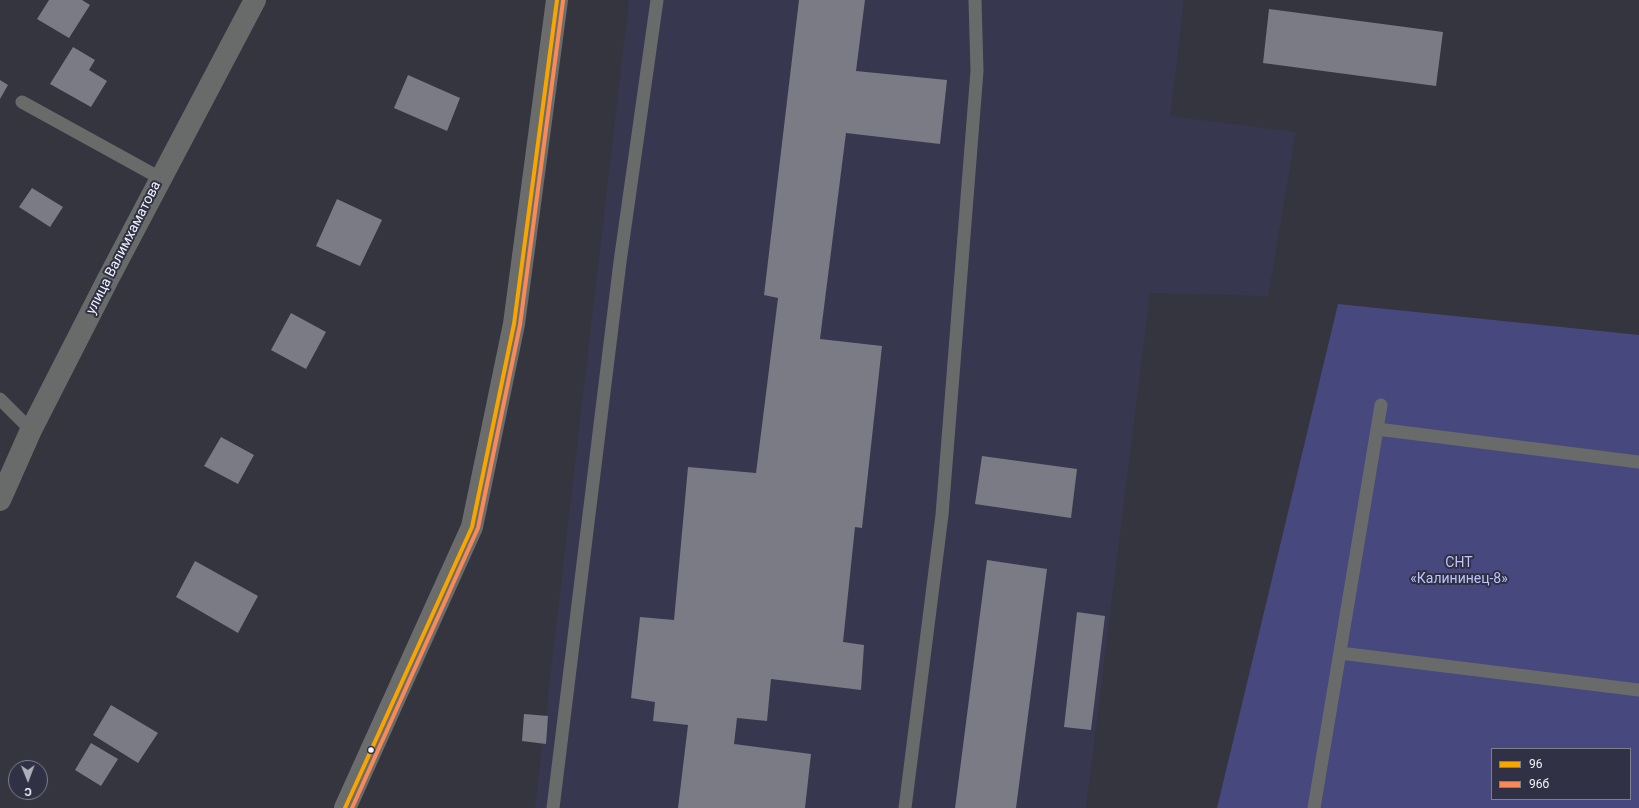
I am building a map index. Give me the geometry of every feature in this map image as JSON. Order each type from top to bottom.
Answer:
[{"type":"main road","points":[[345,808],[472,527],[514,324],[556,0]]},
{"type":"street","name":"улица Валимхаматова","points":[[0,500],[31,430],[160,178],[255,0]]},
{"type":"lane","points":[[553,808],[620,262],[657,0]]},
{"type":"lane","points":[[905,808],[942,515],[977,71],[975,0]]},
{"type":"lane","points":[[22,102],[160,178]]},
{"type":"lane","points":[[0,399],[31,430]]},
{"type":"lane","points":[[1314,808],[1381,405]]},
{"type":"lane","points":[[1377,430],[1639,462]]},
{"type":"lane","points":[[1340,653],[1639,690]]},
{"type":"shaded area","points":[[629,0],[1184,0],[1170,116],[1296,132],[1268,296],[1150,293],[1086,808],[535,808]]},
{"type":"green space","name":"СНТ «Калининец-8»","points":[[1338,304],[1639,335],[1639,808],[1217,808]]},
{"type":"building","points":[[49,0],[82,0],[90,5],[69,38],[37,19]]},
{"type":"building","points":[[799,0],[865,0],[856,71],[947,80],[940,144],[846,133],[820,339],[882,346],[862,528],[855,527],[843,642],[864,645],[861,690],[771,679],[767,721],[737,718],[734,744],[811,754],[805,808],[678,808],[688,725],[653,721],[655,702],[631,698],[640,617],[674,620],[688,467],[756,473],[778,298],[764,295]]},
{"type":"building","points":[[1269,9],[1443,32],[1436,86],[1263,63]]},
{"type":"building","points":[[73,47],[95,60],[89,70],[107,81],[91,107],[50,84]]},
{"type":"building","points":[[408,75],[460,98],[447,131],[394,108]]},
{"type":"building","points":[[0,80],[8,85],[0,99]]},
{"type":"building","points":[[32,188],[63,207],[50,227],[19,207]]},
{"type":"building","points":[[337,199],[382,220],[360,266],[316,246]]},
{"type":"building","points":[[291,313],[326,332],[306,369],[271,350]]},
{"type":"building","points":[[221,437],[254,455],[238,484],[204,466]]},
{"type":"building","points":[[982,456],[1077,469],[1071,518],[975,504]]},
{"type":"building","points":[[987,560],[1047,569],[1016,808],[955,808]]},
{"type":"building","points":[[195,561],[258,596],[238,633],[176,597]]},
{"type":"building","points":[[1077,612],[1105,616],[1091,730],[1064,727]]},
{"type":"building","points":[[111,705],[158,733],[138,763],[93,735]]},
{"type":"building","points":[[524,714],[548,716],[546,744],[522,741]]},
{"type":"building","points":[[91,743],[118,759],[101,786],[75,770]]},
{"type":"transit line","name":"96","points":[[345,808],[472,527],[514,324],[557,0]]},
{"type":"transit line","name":"96б","points":[[352,808],[478,528],[520,325],[563,1]]}]
